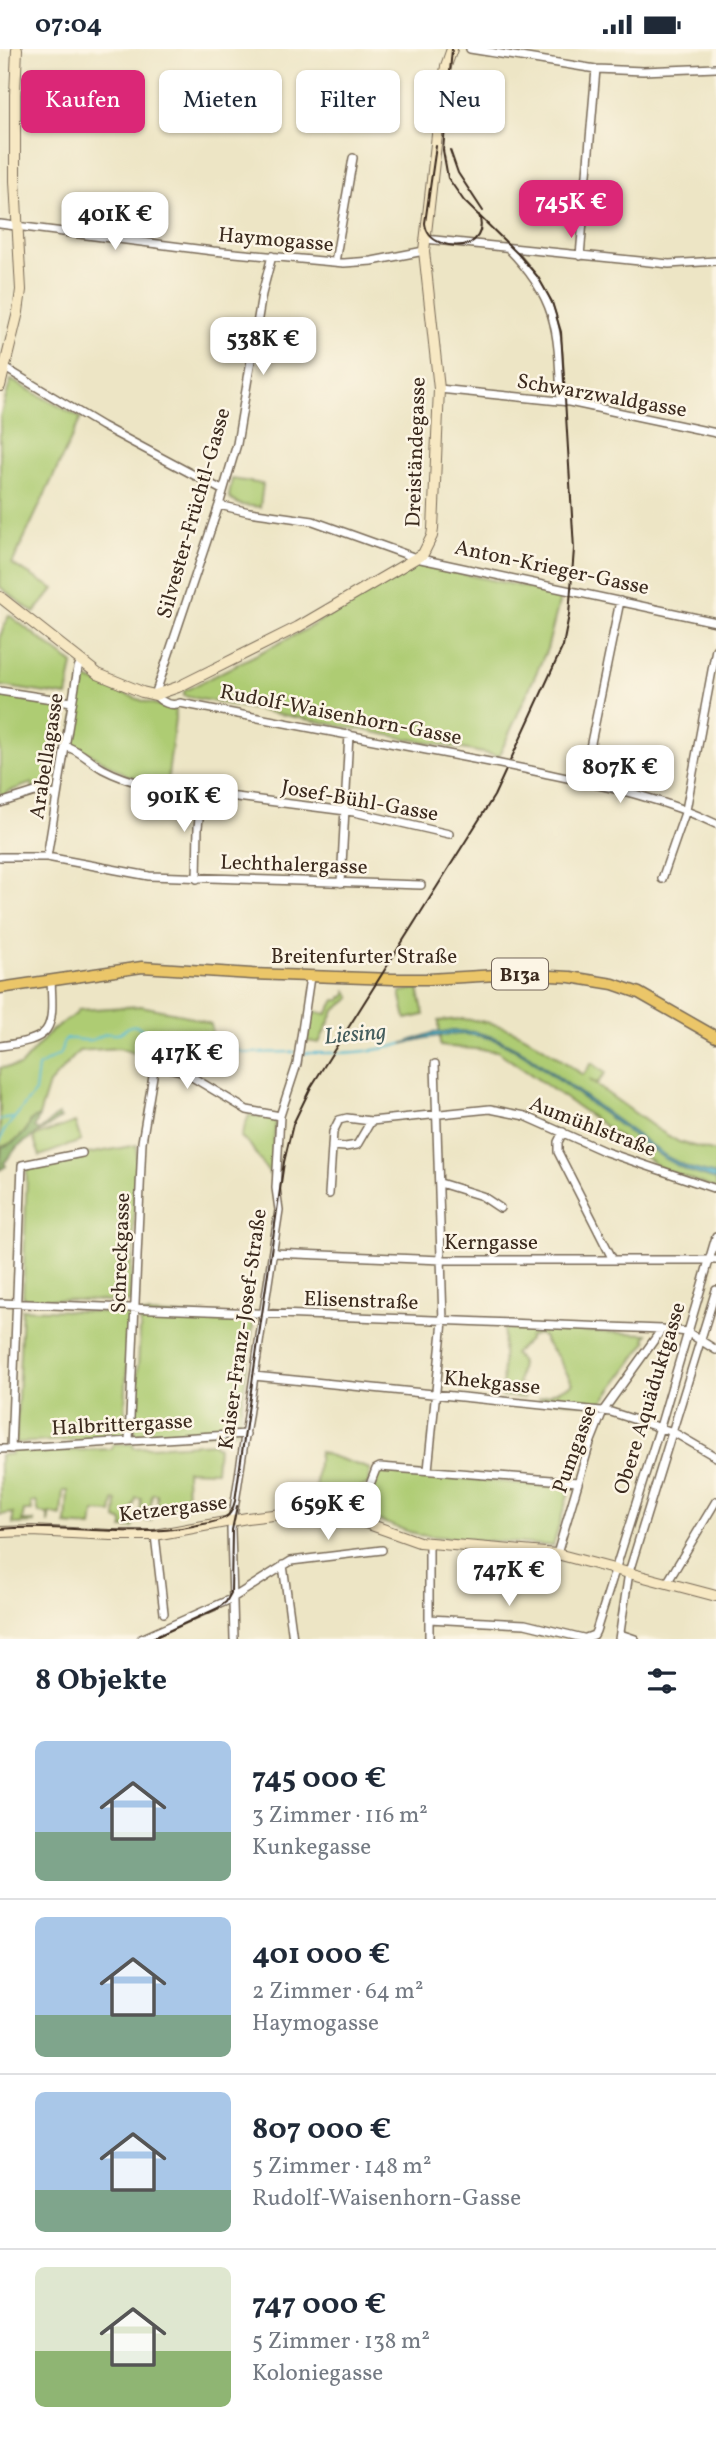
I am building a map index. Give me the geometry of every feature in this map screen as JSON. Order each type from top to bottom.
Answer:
[{"type":"main road","points":[[0,386],[2,367],[18,312],[21,290],[15,138],[17,49]]},
{"type":"main road","name":"Dreiständegasse","points":[[155,695],[178,687],[298,627],[416,558],[428,546],[433,529],[439,389],[424,251],[440,108],[446,66],[452,49]]},
{"type":"main road","name":"Rudolf-Waisenhorn-Gasse","points":[[0,597],[108,679],[155,695]]},
{"type":"main road","name":"Breitenfurter Straße","points":[[0,988],[142,967],[310,977],[421,979],[514,974],[592,979],[639,993],[716,1038]]},
{"type":"main road","name":"Ketzergasse","points":[[0,1532],[155,1535],[306,1511],[327,1511],[429,1544],[557,1554],[716,1596]]},
{"type":"street","points":[[470,49],[596,69],[643,71],[716,68]]},
{"type":"street","points":[[580,255],[596,69]]},
{"type":"street","points":[[335,262],[353,157]]},
{"type":"street","name":"Haymogasse","points":[[0,223],[213,251],[335,262],[372,261],[424,251]]},
{"type":"street","points":[[425,239],[669,264],[716,261]]},
{"type":"street","points":[[507,247],[537,281],[553,314],[559,342],[561,401]]},
{"type":"street","name":"Silvester-Früchtl-Gasse","points":[[155,695],[237,444],[262,294],[272,256]]},
{"type":"street","points":[[2,367],[102,426],[222,489]]},
{"type":"street","name":"Schwarzwaldgasse","points":[[439,389],[561,401],[716,433]]},
{"type":"street","name":"Anton-Krieger-Gasse","points":[[219,505],[313,521],[416,558],[716,622]]},
{"type":"street","points":[[620,601],[583,782],[658,799],[716,824]]},
{"type":"street","points":[[662,879],[686,810],[716,649]]},
{"type":"street","name":"Arabellagasse","points":[[47,856],[81,661]]},
{"type":"street","points":[[178,687],[180,703]]},
{"type":"street","points":[[0,691],[72,702]]},
{"type":"street","name":"Rudolf-Waisenhorn-Gasse","points":[[155,695],[162,702],[175,705],[180,703],[349,734],[583,782]]},
{"type":"street","points":[[341,883],[349,734]]},
{"type":"street","name":"Josef-Bühl-Gasse","points":[[65,746],[103,769],[128,780],[202,793],[345,811],[449,834]]},
{"type":"street","points":[[0,803],[35,792],[57,795]]},
{"type":"street","points":[[197,879],[202,793]]},
{"type":"street","name":"Lechthalergasse","points":[[0,857],[47,856],[149,876],[421,885]]},
{"type":"street","name":"Kaiser-Franz-Josef-Straße","points":[[234,1639],[231,1599],[232,1522],[279,1210],[276,1188],[280,1116],[297,1065],[310,977]]},
{"type":"street","points":[[0,1046],[31,1041],[44,1034],[52,1013],[51,981]]},
{"type":"street","points":[[428,1470],[443,1321],[435,1064]]},
{"type":"street","name":"Schreckgasse","points":[[130,1441],[142,1142],[155,1067],[182,1071],[247,1110],[280,1116]]},
{"type":"street","name":"Aumühlstraße","points":[[329,1194],[334,1127],[339,1121],[346,1118],[371,1121],[490,1109],[525,1116],[606,1152],[716,1189]]},
{"type":"street","points":[[332,1146],[357,1145],[371,1121]]},
{"type":"street","points":[[563,1132],[558,1142],[558,1152],[612,1258]]},
{"type":"street","points":[[11,1448],[22,1165],[82,1153]]},
{"type":"street","points":[[440,1183],[482,1196],[500,1208]]},
{"type":"street","name":"Obere Aquäduktgasse","points":[[583,1638],[594,1635],[687,1332],[713,1260],[716,1237]]},
{"type":"street","name":"Kerngasse","points":[[272,1253],[442,1260],[713,1260]]},
{"type":"street","points":[[635,1639],[619,1636],[629,1572],[716,1290]]},
{"type":"street","name":"Elisenstraße","points":[[0,1303],[662,1329],[687,1332],[716,1350]]},
{"type":"street","name":"Pumgasse","points":[[557,1554],[589,1446],[603,1411],[662,1329]]},
{"type":"street","name":"Khekgasse","points":[[254,1376],[603,1411],[673,1432],[716,1457]]},
{"type":"street","name":"Halbrittergasse","points":[[0,1449],[246,1434]]},
{"type":"street","points":[[361,1508],[376,1469],[380,1467],[578,1482]]},
{"type":"street","points":[[667,1583],[716,1501]]},
{"type":"street","points":[[155,1535],[164,1613]]},
{"type":"street","points":[[429,1544],[429,1639]]},
{"type":"street","points":[[141,1639],[231,1599],[291,1561],[382,1550]]},
{"type":"street","points":[[283,1565],[293,1639]]},
{"type":"street","points":[[429,1619],[525,1624],[583,1638]]},
{"type":"green space","points":[[11,380],[81,418],[12,564],[54,589],[34,613],[0,587],[0,417]]},
{"type":"green space","points":[[232,479],[263,484],[260,507],[241,505],[231,500],[229,496]]},
{"type":"green space","points":[[417,564],[561,595],[547,649],[499,756],[184,696],[184,691],[301,632]]},
{"type":"green space","points":[[9,615],[73,664],[67,696],[0,686],[0,636]]},
{"type":"green space","points":[[84,678],[143,701],[176,710],[167,784],[129,776],[71,743],[81,681]]},
{"type":"green space","points":[[0,694],[65,705],[52,789],[33,790],[32,783],[7,792],[0,800]]},
{"type":"green space","points":[[418,988],[424,1015],[406,1019],[400,992]]},
{"type":"green space","points":[[347,991],[351,998],[334,1011],[319,1043],[307,1041],[311,1011],[327,1014],[335,1000],[345,997]]},
{"type":"green space","points":[[141,1006],[177,1013],[211,1024],[213,1040],[210,1047],[183,1042],[188,1059],[169,1065],[119,1048],[79,1051],[49,1084],[39,1116],[31,1120],[20,1137],[2,1147],[0,1153],[0,1068],[20,1066],[52,1030],[78,1010]]},
{"type":"green space","points":[[460,1019],[512,1030],[540,1045],[583,1075],[592,1063],[605,1073],[597,1084],[589,1080],[657,1129],[679,1142],[716,1152],[716,1189],[659,1167],[497,1051],[440,1046],[439,1021]]},
{"type":"green space","points":[[58,1115],[61,1118],[17,1147],[4,1163],[6,1166],[0,1170],[2,1147],[20,1137],[31,1120],[39,1116],[35,1128],[39,1131]]},
{"type":"green space","points":[[249,1115],[270,1118],[274,1116],[276,1119],[270,1175],[250,1145],[241,1137]]},
{"type":"green space","points":[[75,1122],[81,1141],[40,1156],[33,1137]]},
{"type":"green space","points":[[137,1145],[130,1302],[23,1298],[27,1170],[30,1167],[82,1158],[82,1155]]},
{"type":"green space","points":[[22,1309],[129,1313],[124,1437],[16,1443]]},
{"type":"green space","points":[[141,1314],[254,1318],[238,1432],[134,1435]]},
{"type":"green space","points":[[504,1328],[648,1334],[645,1339],[647,1341],[600,1405],[538,1399],[573,1384],[557,1356],[544,1341],[544,1337],[538,1334],[529,1337],[514,1354],[521,1362],[518,1384],[525,1388],[524,1398],[502,1396]]},
{"type":"green space","points":[[214,1443],[218,1446],[216,1471],[186,1470],[187,1508],[158,1512],[157,1494],[152,1494],[151,1521],[145,1521],[145,1518],[140,1518],[141,1499],[136,1498],[129,1522],[134,1523],[133,1528],[123,1528],[123,1522],[116,1519],[117,1501],[114,1500],[112,1513],[94,1512],[92,1527],[66,1525],[68,1491],[63,1491],[61,1516],[50,1513],[49,1523],[48,1514],[39,1513],[36,1501],[31,1502],[32,1511],[24,1511],[22,1521],[34,1523],[13,1524],[13,1513],[0,1515],[0,1455],[11,1454],[11,1450],[34,1449],[35,1452],[112,1449],[113,1444],[133,1444],[134,1448]]},
{"type":"green space","points":[[319,1452],[370,1469],[368,1484],[353,1490],[349,1504],[359,1510],[358,1512],[344,1506],[314,1503]]},
{"type":"green space","points":[[382,1471],[570,1488],[553,1546],[418,1535],[363,1515],[377,1473]]},
{"type":"water","name":"Liesing","points":[[475,1032],[496,1038],[524,1052],[667,1157],[689,1168],[716,1175],[716,1180],[688,1171],[665,1159],[526,1056],[495,1040],[466,1034],[450,1034],[402,1044],[432,1033]]},
{"type":"waterway","name":"Liesing","points":[[0,1142],[4,1131],[35,1092],[38,1067],[60,1054],[67,1039],[92,1040],[108,1033],[120,1033],[134,1025],[141,1028],[150,1041],[155,1042],[173,1038],[204,1049],[223,1046],[246,1053],[295,1052]]},
{"type":"waterway","name":"Liesing","points":[[301,1053],[365,1051],[402,1044]]},
{"type":"waterway","points":[[0,1120],[13,1118]]},
{"type":"tram line","points":[[0,1529],[169,1530],[213,1522],[230,1513],[235,1501],[284,1162],[293,1124],[311,1087],[494,796],[563,646],[569,615],[574,549],[561,332],[552,302],[538,277],[464,201],[448,178],[443,150],[452,49]]},
{"type":"tram line","points":[[436,146],[425,223],[430,236],[448,245],[469,244],[480,231],[479,215]]},
{"type":"tram line","points":[[450,150],[458,173],[483,211]]},
{"type":"tram line","points":[[151,1639],[226,1602],[231,1593],[232,1530],[237,1506]]}]
